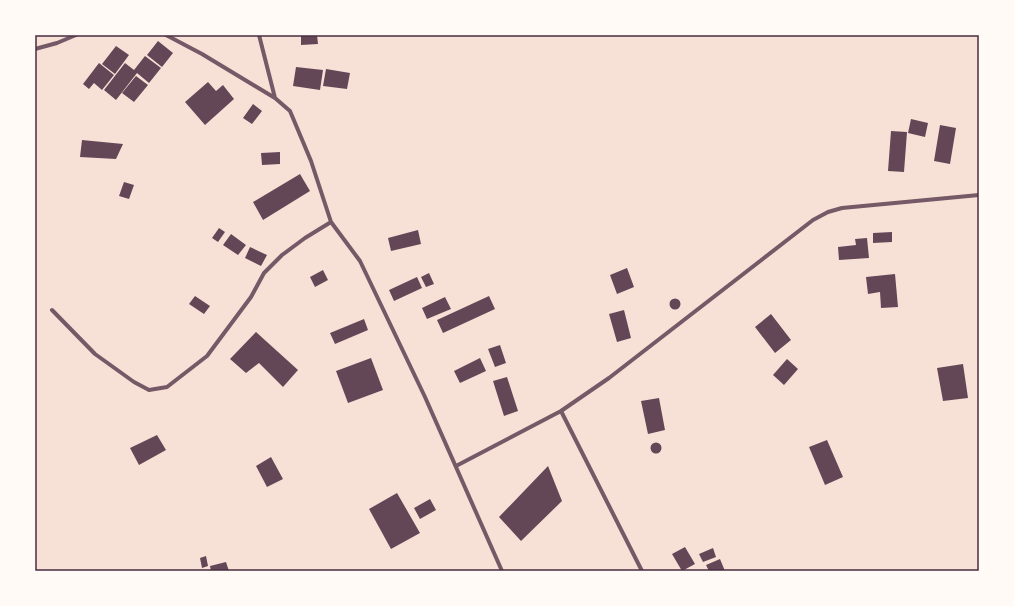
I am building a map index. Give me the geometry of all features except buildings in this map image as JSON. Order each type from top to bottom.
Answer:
[{"type":"street","points":[[35,49],[57,43],[76,35]]},
{"type":"street","points":[[166,35],[202,54],[275,98],[290,111],[311,161],[331,222],[360,261],[425,397],[502,571]]},
{"type":"street","points":[[258,35],[275,98]]},
{"type":"street","points":[[456,466],[561,411],[609,378],[813,220],[828,212],[842,208],[979,195]]},
{"type":"street","points":[[52,310],[95,354],[134,382],[149,390],[168,387],[207,356],[251,297],[264,273],[282,255],[331,222]]},
{"type":"street","points":[[561,411],[642,571]]}]
